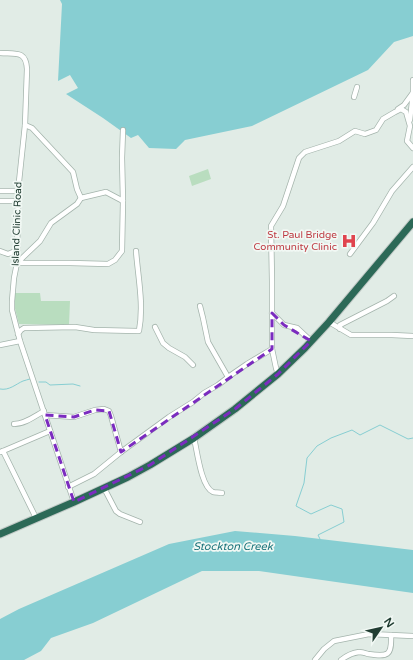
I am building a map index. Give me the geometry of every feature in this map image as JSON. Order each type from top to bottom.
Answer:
[{"type":"highway","points":[[0,534],[128,477],[194,438],[235,409],[278,374],[311,341],[329,322],[413,222]]},
{"type":"street","name":"Island Clinic Road","points":[[0,53],[19,54],[23,56],[26,62],[25,125],[18,190],[18,250],[12,301],[20,341],[74,502]]},
{"type":"street","points":[[413,80],[410,126],[407,142],[413,148]]},
{"type":"street","points":[[354,97],[357,87]]},
{"type":"street","points":[[278,374],[272,349],[271,226],[283,206],[299,158],[305,152],[339,142],[355,131],[365,134],[376,130],[383,119],[404,105],[413,93]]},
{"type":"street","points":[[395,112],[401,110],[406,112],[410,126]]},
{"type":"street","points":[[25,125],[32,128],[73,172],[81,198]]},
{"type":"street","points":[[17,263],[108,264],[115,260],[122,251],[123,130]]},
{"type":"street","points":[[350,254],[373,223],[392,191],[413,167]]},
{"type":"street","points":[[0,191],[18,190]]},
{"type":"street","points":[[17,263],[40,241],[51,223],[77,204],[81,198],[106,192],[123,201]]},
{"type":"street","points":[[0,201],[18,201]]},
{"type":"street","points":[[0,251],[8,254],[18,250]]},
{"type":"street","points":[[18,334],[24,328],[75,327],[114,331],[139,331],[141,302],[136,251]]},
{"type":"street","points":[[340,329],[340,324],[387,301],[394,296]]},
{"type":"street","points":[[200,306],[208,342],[228,377]]},
{"type":"street","points":[[272,313],[284,325],[297,328],[311,341]]},
{"type":"street","points":[[329,322],[351,334],[413,336]]},
{"type":"street","points":[[155,327],[163,343],[169,348],[185,356],[193,365]]},
{"type":"street","points":[[0,345],[20,341]]},
{"type":"street","points":[[68,487],[94,474],[169,417],[272,349]]},
{"type":"street","points":[[14,424],[19,424],[44,413],[74,417],[104,409],[108,411],[111,416],[121,452]]},
{"type":"street","points":[[36,518],[1,452],[50,430]]},
{"type":"street","points":[[194,438],[202,478],[212,492],[222,493]]},
{"type":"street","points":[[104,488],[116,511],[140,522]]},
{"type":"street","points":[[315,660],[324,649],[334,641],[369,634],[413,636]]},
{"type":"street","points":[[341,660],[347,656],[360,652],[376,655],[387,654],[390,652],[392,647],[392,635]]},
{"type":"highlighted area","points":[[272,313],[284,325],[311,341],[278,374],[235,409],[150,465],[74,502],[45,415],[74,417],[95,410],[109,411],[121,452],[272,349]]},
{"type":"green space","points":[[208,169],[211,179],[192,186],[189,176]]},
{"type":"green space","points":[[14,293],[40,293],[41,301],[70,301],[69,325],[19,324],[13,301]]},
{"type":"water","points":[[60,0],[413,0],[413,36],[394,42],[368,70],[252,126],[185,140],[176,149],[149,148],[138,135],[131,138],[66,94],[78,88],[70,75],[58,81],[62,4]]},
{"type":"water","name":"Stockton Creek","points":[[235,531],[295,536],[413,550],[413,593],[259,571],[202,571],[93,623],[51,638],[41,651],[24,660],[0,660],[0,619],[19,609],[169,544]]},
{"type":"waterway","points":[[0,389],[9,388],[30,379]]},
{"type":"waterway","points":[[39,382],[46,382],[50,385],[73,384],[80,386]]},
{"type":"waterway","points":[[320,539],[318,535],[344,522],[342,509],[331,505],[311,514],[296,506],[304,483],[307,458],[317,446],[331,438],[352,430],[360,435],[380,425],[408,439],[413,438]]},
{"type":"place","name":"St. Paul Bridge Community Clinic","points":[[349,241]]}]
